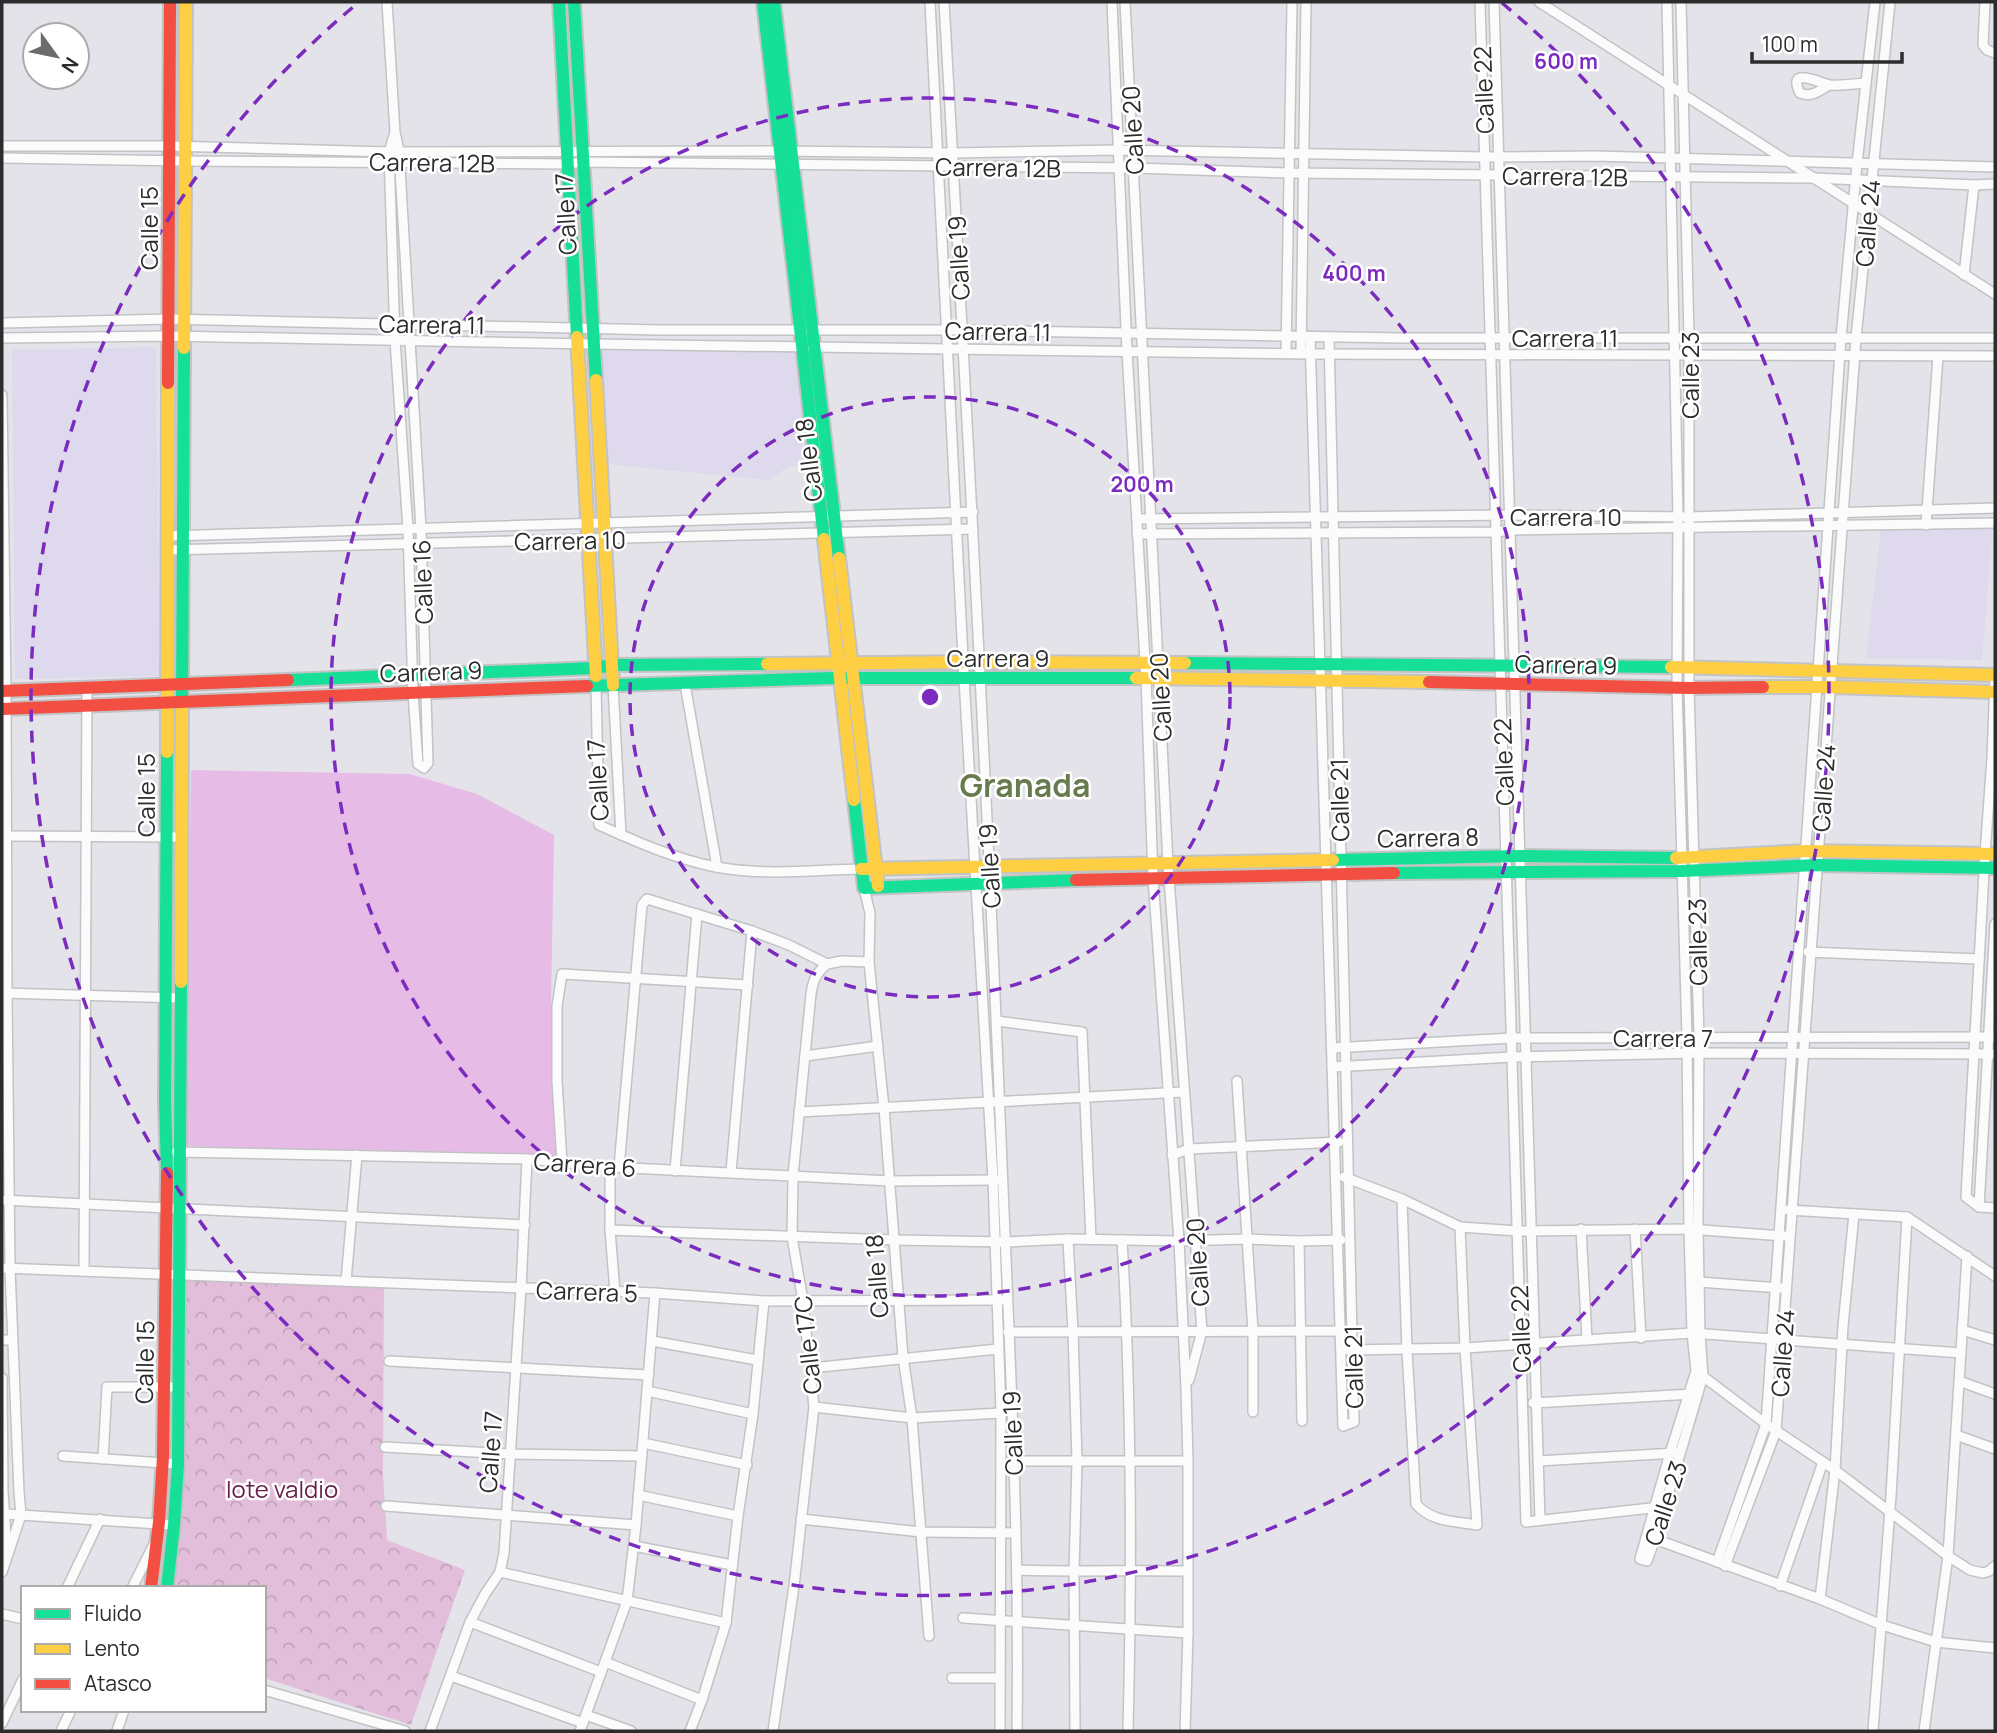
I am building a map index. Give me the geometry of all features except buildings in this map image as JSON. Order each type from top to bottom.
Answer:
[{"type":"street","name":"Calle 15","points":[[170,2],[165,1100],[174,1152]]},
{"type":"street","name":"Calle 15","points":[[167,1586],[178,1464],[172,1387],[174,1152],[180,998],[186,2]]},
{"type":"street","name":"Calle 16","points":[[387,2],[394,132],[395,340],[419,675]]},
{"type":"street","name":"Calle 17","points":[[559,2],[596,686],[599,825],[621,835],[574,2]]},
{"type":"street","name":"Calle 18","points":[[763,2],[787,158]]},
{"type":"street","name":"Calle 18","points":[[774,2],[787,158],[806,330],[802,346],[864,888],[870,913],[869,962],[884,1108],[903,1357],[912,1418],[929,1636]]},
{"type":"street","name":"Calle 19","points":[[930,2],[982,1015],[988,1103],[998,1180]]},
{"type":"street","name":"Calle 19","points":[[944,2],[973,512],[997,1017],[1000,1241],[997,1300],[1001,1413],[1000,1731]]},
{"type":"street","name":"Calle 20","points":[[1112,2],[1127,351],[1146,678],[1153,871],[1179,1241],[1186,1389],[1188,1633],[1185,1731]]},
{"type":"street","name":"Calle 20","points":[[1125,2],[1169,870],[1202,1331],[1186,1389]]},
{"type":"street","points":[[1286,353],[1292,2]]},
{"type":"street","name":"Calle 21","points":[[1306,2],[1303,173],[1306,353],[1316,534],[1343,1426],[1354,1422],[1329,337]]},
{"type":"street","name":"Calle 22","points":[[1480,2],[1526,1522],[1540,1520],[1494,2]]},
{"type":"street","points":[[1539,2],[1995,294]]},
{"type":"street","name":"Calle 23","points":[[1667,2],[1683,667],[1687,1054],[1696,1334],[1700,1374],[1681,1453],[1651,1538],[1721,1564]]},
{"type":"street","name":"Calle 23","points":[[1681,2],[1689,337],[1690,517],[1683,667]]},
{"type":"street","name":"Calle 24","points":[[1721,1564],[1766,1424],[1799,951],[1811,865],[1824,688],[1828,526],[1841,338],[1875,2]]},
{"type":"street","name":"Calle 24","points":[[1825,671],[1842,526],[1856,338],[1890,2]]},
{"type":"street","points":[[1985,2],[1983,45],[1995,53]]},
{"type":"street","points":[[935,85],[948,83]]},
{"type":"street","points":[[1829,85],[1866,83]]},
{"type":"street","name":"Carrera 12B","points":[[2,146],[169,146],[394,157]]},
{"type":"street","name":"Carrera 12B","points":[[787,158],[938,152],[1118,150],[1485,157],[1595,156],[1995,167]]},
{"type":"street","name":"Carrera 12B","points":[[2,158],[169,161],[583,156],[787,158],[939,166],[1289,173],[1814,178],[1995,184]]},
{"type":"street","points":[[1594,176],[1595,156]]},
{"type":"street","name":"Calle 16","points":[[394,157],[410,324],[422,544],[419,675],[418,764],[424,768],[428,763],[419,693]]},
{"type":"street","points":[[1965,275],[1974,185]]},
{"type":"street","points":[[941,213],[956,211]]},
{"type":"street","name":"Carrera 11","points":[[2,323],[184,319],[659,330],[962,330],[1329,337],[1995,338]]},
{"type":"street","points":[[659,330],[659,345]]},
{"type":"street","name":"Calle 18","points":[[806,330],[815,347],[878,886],[870,913]]},
{"type":"street","points":[[1254,335],[1254,352]]},
{"type":"street","name":"Carrera 11","points":[[2,338],[184,336],[1329,354],[1995,356]]},
{"type":"street","points":[[1926,525],[1938,356]]},
{"type":"street","points":[[2,395],[6,1268],[13,1340],[21,1515],[2,1572]]},
{"type":"street","name":"Carrera 10","points":[[1137,519],[1690,517],[1995,508]]},
{"type":"street","name":"Carrera 10","points":[[167,536],[973,512]]},
{"type":"street","points":[[899,531],[900,514]]},
{"type":"street","name":"Carrera 10","points":[[1137,534],[1496,532],[1995,523]]},
{"type":"street","name":"Carrera 10","points":[[167,550],[973,529]]},
{"type":"street","name":"Carrera 9","points":[[4,691],[595,668],[612,665],[837,662],[1683,667],[1825,671],[1995,685]]},
{"type":"street","name":"Carrera 9","points":[[4,708],[839,678],[1337,680],[1683,688],[1995,685]]},
{"type":"street","points":[[685,684],[717,867]]},
{"type":"street","points":[[1995,685],[1990,861],[1979,959],[1966,1197],[1979,1207],[1995,1208]]},
{"type":"street","points":[[84,1271],[87,688]]},
{"type":"street","points":[[621,835],[662,852],[717,867],[762,872],[862,869]]},
{"type":"street","points":[[4,836],[181,838]]},
{"type":"street","name":"Carrera 8","points":[[864,888],[1169,870],[1341,867],[1507,873],[1812,851],[1990,861]]},
{"type":"street","name":"Carrera 8","points":[[1341,867],[1520,856],[1685,861],[1695,870],[1990,861]]},
{"type":"street","name":"Calle 24","points":[[1721,1564],[1776,1431],[1811,952],[1811,865]]},
{"type":"street","name":"Carrera 8","points":[[862,869],[989,867],[1153,871]]},
{"type":"street","name":"Calle 23","points":[[1695,870],[1699,1036],[1693,1229],[1699,1282],[1696,1334]]},
{"type":"street","points":[[615,1292],[610,1230],[614,1167],[642,905],[647,899],[751,931],[789,945],[827,964],[842,961],[869,962]]},
{"type":"street","points":[[675,1171],[697,914]]},
{"type":"street","points":[[1979,1207],[1992,1054],[1995,924]]},
{"type":"street","points":[[731,1172],[751,931]]},
{"type":"street","points":[[1799,951],[1979,959]]},
{"type":"street","name":"Calle 17C","points":[[774,1731],[814,1407],[793,1237],[793,1176],[813,979],[827,964]]},
{"type":"street","points":[[562,1163],[557,1080],[557,1006],[562,974],[748,985]]},
{"type":"street","points":[[4,993],[180,998]]},
{"type":"street","points":[[997,1017],[1082,1032],[1091,1239]]},
{"type":"street","name":"Carrera 7","points":[[1332,1048],[1525,1037],[1992,1037]]},
{"type":"street","points":[[984,1042],[997,1042]]},
{"type":"street","points":[[805,1056],[878,1046]]},
{"type":"street","name":"Carrera 7","points":[[1332,1068],[1512,1057],[1698,1053],[1992,1054]]},
{"type":"street","points":[[1237,1081],[1253,1331],[1253,1412]]},
{"type":"street","points":[[799,1112],[1184,1092]]},
{"type":"street","points":[[1172,1155],[1189,1149],[1334,1142],[1347,1144]]},
{"type":"street","name":"Carrera 6","points":[[174,1152],[527,1159],[675,1171],[890,1181],[998,1180]]},
{"type":"street","points":[[346,1281],[357,1155]]},
{"type":"street","name":"Calle 17","points":[[430,1731],[470,1622],[500,1572],[504,1553],[517,1369],[527,1159]]},
{"type":"street","points":[[1335,1177],[1348,1177],[1460,1227],[1517,1231],[1693,1229],[1790,1236]]},
{"type":"street","points":[[1402,1199],[1416,1504],[1424,1513],[1435,1518],[1477,1525],[1460,1227]]},
{"type":"street","points":[[6,1201],[525,1225]]},
{"type":"street","points":[[1781,1210],[1907,1217],[1995,1276]]},
{"type":"street","points":[[1820,1600],[1835,1470],[1854,1214]]},
{"type":"street","points":[[1873,1731],[1907,1217]]},
{"type":"street","points":[[1581,1229],[1587,1340]]},
{"type":"street","points":[[1635,1229],[1642,1338]]},
{"type":"street","points":[[610,1230],[895,1240],[1350,1240]]},
{"type":"street","points":[[1068,1239],[1077,1461],[1074,1731]]},
{"type":"street","points":[[1122,1240],[1128,1332],[1131,1629],[1128,1731]]},
{"type":"street","name":"Calle 19","points":[[1000,1241],[1008,1300],[1018,1570],[1017,1731]]},
{"type":"street","points":[[1299,1241],[1302,1421]]},
{"type":"street","points":[[1924,1731],[1948,1556],[1967,1256]]},
{"type":"street","name":"Carrera 5","points":[[6,1268],[655,1293],[764,1301],[1008,1300]]},
{"type":"street","points":[[1699,1282],[1786,1289]]},
{"type":"street","points":[[583,1723],[627,1601],[655,1293]]},
{"type":"street","points":[[690,1731],[726,1623],[738,1516],[747,1465],[764,1301]]},
{"type":"street","points":[[1962,1330],[1995,1340]]},
{"type":"street","points":[[1008,1332],[1352,1331]]},
{"type":"street","points":[[1341,1351],[1465,1348],[1696,1334],[1961,1353]]},
{"type":"street","points":[[2,1340],[13,1340]]},
{"type":"street","points":[[652,1341],[757,1360]]},
{"type":"street","points":[[811,1368],[998,1349]]},
{"type":"street","points":[[389,1361],[649,1375]]},
{"type":"street","points":[[1700,1374],[1766,1424],[1835,1470],[1948,1556],[1977,1573],[1989,1571],[1995,1566]]},
{"type":"street","points":[[2,1378],[2,1492],[8,1558]]},
{"type":"street","points":[[1959,1381],[1995,1394]]},
{"type":"street","points":[[103,1459],[107,1387],[172,1387]]},
{"type":"street","name":"Calle 15","points":[[151,1586],[172,1387]]},
{"type":"street","points":[[647,1391],[753,1414]]},
{"type":"street","points":[[1523,1404],[1694,1394]]},
{"type":"street","name":"Calle 23","points":[[1660,1507],[1670,1453],[1694,1394]]},
{"type":"street","points":[[814,1407],[912,1418],[1001,1413]]},
{"type":"street","points":[[1956,1435],[1995,1449]]},
{"type":"street","points":[[643,1443],[747,1465]]},
{"type":"street","points":[[385,1447],[510,1454],[642,1456]]},
{"type":"street","points":[[1538,1461],[1681,1453]]},
{"type":"street","points":[[63,1456],[178,1464]]},
{"type":"street","points":[[1013,1461],[1188,1461]]},
{"type":"street","points":[[1780,1586],[1823,1462]]},
{"type":"street","points":[[2,1492],[19,1492]]},
{"type":"street","points":[[638,1495],[738,1516]]},
{"type":"street","points":[[386,1506],[636,1525]]},
{"type":"street","points":[[1540,1520],[1660,1507]]},
{"type":"street","points":[[5,1514],[100,1519],[159,1529],[174,1525]]},
{"type":"street","points":[[68,1586],[100,1519]]},
{"type":"street","points":[[801,1519],[921,1532],[1016,1533]]},
{"type":"street","points":[[133,1586],[159,1529]]},
{"type":"street","points":[[634,1546],[732,1565]]},
{"type":"street","points":[[1721,1564],[1882,1625],[1936,1642],[1995,1648]]},
{"type":"street","points":[[1018,1570],[1187,1571]]},
{"type":"street","points":[[500,1572],[726,1623]]},
{"type":"street","points":[[2,1614],[21,1619]]},
{"type":"street","points":[[962,1619],[1188,1633]]},
{"type":"street","points":[[470,1622],[601,1672]]},
{"type":"street","points":[[605,1662],[702,1700]]},
{"type":"street","points":[[450,1676],[583,1723],[631,1731]]},
{"type":"street","points":[[952,1678],[1000,1678]]},
{"type":"street","points":[[2,1723],[21,1683]]},
{"type":"street","points":[[266,1691],[405,1731]]},
{"type":"street","points":[[61,1731],[70,1712]]},
{"type":"street","points":[[117,1731],[123,1712]]},
{"type":"shaded area","points":[[156,347],[160,676],[15,679],[12,350]]},
{"type":"shaded area","points":[[599,349],[798,350],[813,464],[789,466],[768,480],[605,464]]},
{"type":"shaded area","points":[[1993,524],[1982,660],[1866,658],[1881,529]]},
{"type":"shaded area","points":[[191,770],[410,774],[477,794],[554,835],[551,1005],[562,1162],[271,1153],[185,1145]]},
{"type":"green space","name":"lote valdio","points":[[184,1278],[384,1288],[383,1474],[387,1540],[465,1570],[411,1725],[266,1679],[266,1586],[171,1586],[182,1505]]},
{"type":"traffic: fast","points":[[559,2],[577,337]]},
{"type":"traffic: fast","points":[[574,2],[596,380]]},
{"type":"traffic: fast","points":[[763,2],[824,539]]},
{"type":"traffic: fast","points":[[774,2],[839,558]]},
{"type":"traffic: fast","points":[[182,702],[184,348]]},
{"type":"traffic: fast","points":[[1185,663],[1671,667]]},
{"type":"traffic: fast","points":[[288,680],[595,668],[612,665],[767,664]]},
{"type":"traffic: fast","points":[[587,686],[832,678],[1136,678]]},
{"type":"traffic: fast","points":[[167,752],[167,1173]]},
{"type":"traffic: fast","points":[[854,800],[864,888],[1076,880]]},
{"type":"traffic: fast","points":[[1333,860],[1520,856],[1676,858]]},
{"type":"traffic: fast","points":[[1394,873],[1681,871],[1817,865],[1995,868]]},
{"type":"traffic: fast","points":[[167,1586],[178,1464],[181,982]]},
{"type":"traffic: slow","points":[[184,348],[186,2]]},
{"type":"traffic: slow","points":[[577,337],[596,676]]},
{"type":"traffic: slow","points":[[596,380],[613,685]]},
{"type":"traffic: slow","points":[[167,752],[168,383]]},
{"type":"traffic: slow","points":[[824,539],[854,800]]},
{"type":"traffic: slow","points":[[839,558],[878,886]]},
{"type":"traffic: slow","points":[[767,664],[1185,663]]},
{"type":"traffic: slow","points":[[1671,667],[1995,675]]},
{"type":"traffic: slow","points":[[1136,678],[1429,682]]},
{"type":"traffic: slow","points":[[1763,687],[1995,692]]},
{"type":"traffic: slow","points":[[181,982],[182,702]]},
{"type":"traffic: slow","points":[[1676,858],[1806,851],[1995,854]]},
{"type":"traffic: slow","points":[[861,869],[1333,860]]},
{"type":"traffic: jam","points":[[168,383],[170,2]]},
{"type":"traffic: jam","points":[[2,691],[288,680]]},
{"type":"traffic: jam","points":[[1429,682],[1689,688],[1763,687]]},
{"type":"traffic: jam","points":[[2,709],[587,686]]},
{"type":"traffic: jam","points":[[1076,880],[1394,873]]},
{"type":"traffic: jam","points":[[151,1586],[163,1456],[167,1173]]},
{"type":"district","name":"Granada","points":[[1025,785]]}]
